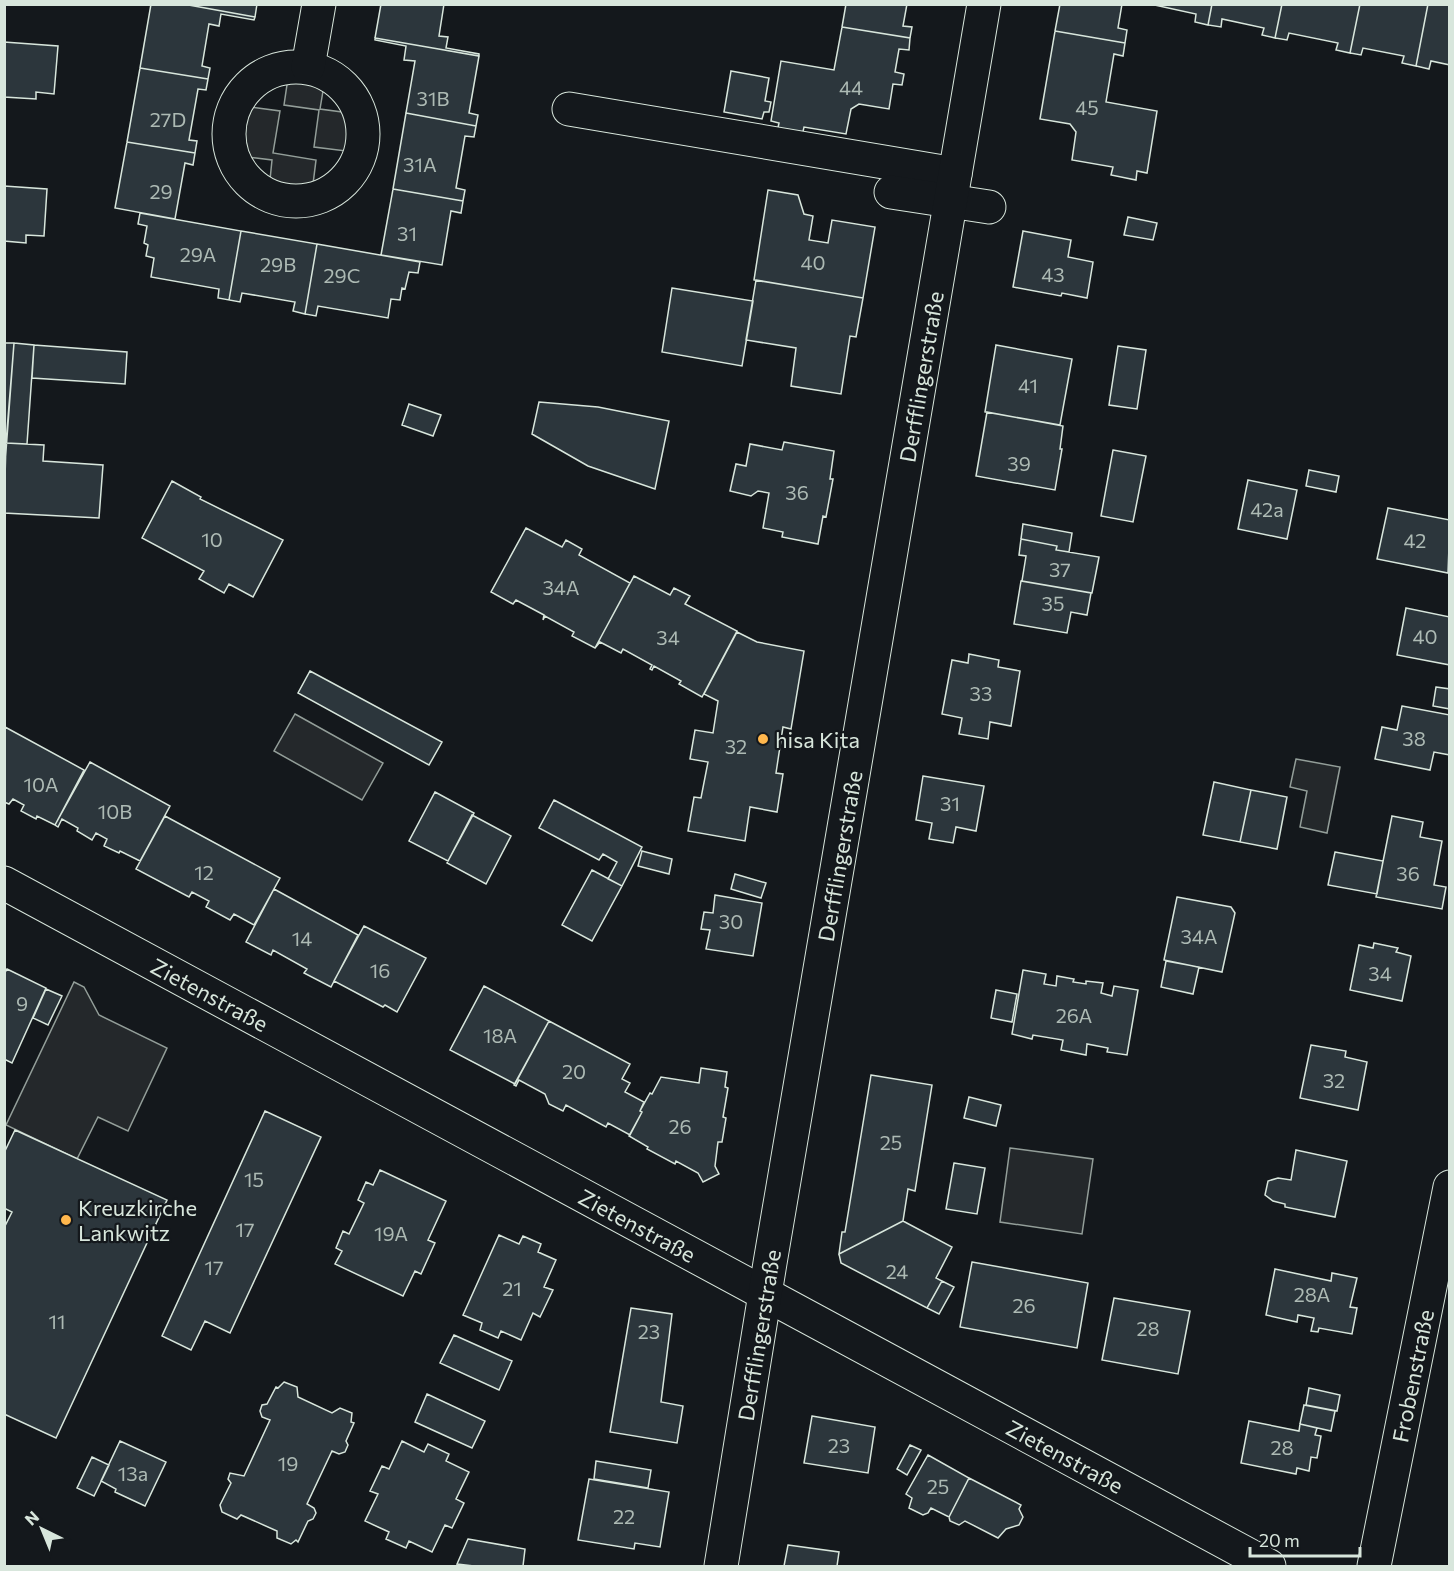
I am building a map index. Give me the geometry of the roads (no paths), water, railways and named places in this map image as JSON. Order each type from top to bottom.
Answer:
[{"type":"street","points":[[308,67],[319,4]]},
{"type":"street","name":"Derfflingerstraße","points":[[721,1566],[984,4]]},
{"type":"street","points":[[287,67],[308,67],[328,74],[346,87],[355,100],[364,126],[363,146],[355,168],[338,188],[323,196],[301,201],[284,201],[260,191],[244,177],[234,160],[229,140],[230,121],[238,100],[250,84],[268,73],[287,67]]},
{"type":"street","points":[[568,109],[952,187],[989,207]]},
{"type":"street","points":[[891,192],[952,187]]},
{"type":"street","name":"Zietenstraße","points":[[4,883],[1269,1566]]},
{"type":"street","name":"Frobenstraße","points":[[1374,1566],[1449,1187]]},
{"type":"place","name":"hisa Kita","points":[[763,739]]},
{"type":"place","name":"Kreuzkirche Lankwitz","points":[[66,1220]]}]
